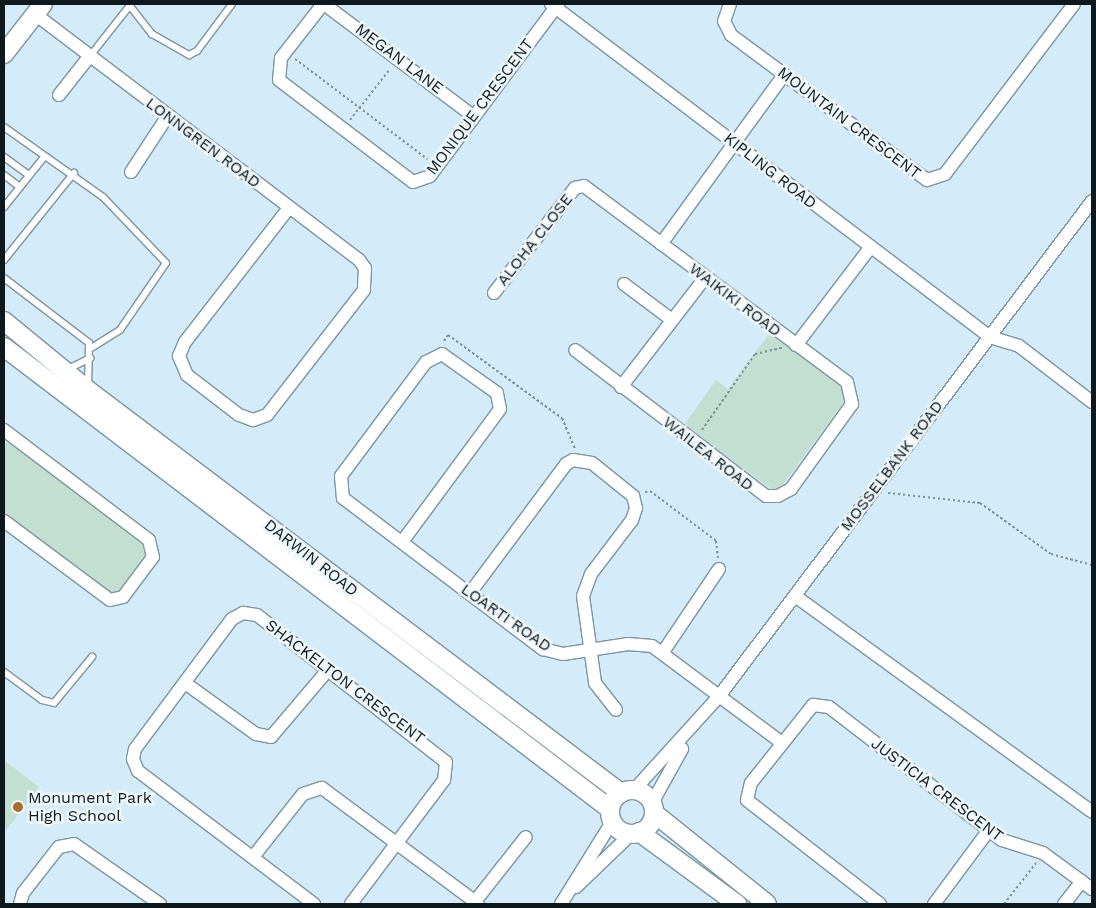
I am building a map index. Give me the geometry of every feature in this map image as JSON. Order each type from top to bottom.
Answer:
[{"type":"street","name":"MONIQUE CRESCENT","points":[[324,4],[286,52],[277,70],[282,85],[407,180],[425,180],[437,167],[555,5]]},
{"type":"street","name":"MEGAN LANE","points":[[324,4],[473,116]]},
{"type":"street","name":"MOUNTAIN CRESCENT","points":[[730,4],[724,21],[731,35],[917,176],[937,179],[1074,4]]},
{"type":"street","name":"KIPLING ROAD","points":[[555,5],[870,248],[990,337],[1019,346],[1092,402]]},
{"type":"street","points":[[4,54],[39,9]]},
{"type":"street","name":"LONNGREN ROAD","points":[[39,9],[89,57],[359,260],[367,275],[364,290],[263,418],[239,415],[187,375],[179,356],[184,342],[289,208]]},
{"type":"street","points":[[60,95],[89,57]]},
{"type":"street","points":[[662,244],[784,74]]},
{"type":"street","points":[[130,172],[168,117]]},
{"type":"street","name":"WAIKIKI ROAD","points":[[575,188],[586,187],[796,345],[870,248]]},
{"type":"street","name":"ALOHA CLOSE","points":[[494,293],[575,188]]},
{"type":"street","name":"MOSSELBANK ROAD","points":[[627,791],[691,731],[720,695],[1092,201]]},
{"type":"street","points":[[621,387],[705,278]]},
{"type":"street","points":[[624,284],[672,320]]},
{"type":"street","name":"DARWIN ROAD","points":[[4,321],[92,394],[627,791],[653,808]]},
{"type":"street","name":"WAILEA ROAD","points":[[575,350],[758,493],[774,497],[791,489],[848,411],[853,396],[847,382],[796,345]]},
{"type":"street","name":"DARWIN ROAD","points":[[4,347],[635,833]]},
{"type":"street","points":[[402,542],[500,409],[497,393],[452,358],[435,355]]},
{"type":"street","name":"LOARTI ROAD","points":[[435,355],[341,476],[339,488],[343,498],[551,653],[591,651],[642,644],[663,652],[781,742]]},
{"type":"street","points":[[4,431],[149,540],[154,554],[126,594],[110,600],[4,521]]},
{"type":"street","points":[[470,594],[566,464],[580,460],[592,463],[633,496],[636,508],[632,520],[585,586],[591,651],[599,693],[616,710]]},
{"type":"street","points":[[663,652],[720,569]]},
{"type":"street","points":[[795,596],[1092,812]]},
{"type":"street","name":"SHACKELTON CRESCENT","points":[[314,904],[135,765],[135,749],[232,619],[243,613],[257,615],[446,762],[444,780],[351,904]]},
{"type":"street","points":[[185,683],[256,734],[271,737],[328,670]]},
{"type":"street","name":"JUSTICIA CRESCENT","points":[[880,904],[750,805],[748,786],[806,709],[825,705],[1012,846],[1043,853],[1092,889]]},
{"type":"street","name":"MOSSELBANK ROAD","points":[[653,808],[691,731]]},
{"type":"street","points":[[254,857],[303,794],[318,788],[330,791],[475,903],[526,836]]},
{"type":"street","points":[[572,890],[611,815],[627,791]]},
{"type":"street","points":[[561,904],[572,890],[635,833],[650,824],[653,808],[767,904]]},
{"type":"street","points":[[934,904],[989,830]]},
{"type":"street","points":[[635,833],[737,904]]},
{"type":"street","points":[[20,904],[23,894],[59,847],[74,844],[160,904]]},
{"type":"street","points":[[1064,904],[1082,881]]},
{"type":"lane","points":[[89,57],[131,5],[152,34],[189,55],[232,4]]},
{"type":"lane","points":[[4,127],[44,157],[74,174],[166,263],[120,330],[91,348]]},
{"type":"lane","points":[[4,157],[29,176]]},
{"type":"lane","points":[[4,207],[44,157]]},
{"type":"lane","points":[[4,260],[74,174]]},
{"type":"lane","points":[[4,176],[20,187]]},
{"type":"lane","points":[[4,278],[91,348]]},
{"type":"lane","points":[[91,348],[91,358],[86,376],[92,394]]},
{"type":"lane","points":[[62,369],[76,368],[91,358]]},
{"type":"lane","points":[[4,672],[42,700],[54,703],[92,657]]},
{"type":"path","points":[[286,52],[437,167]]},
{"type":"path","points":[[342,131],[398,59]]},
{"type":"path","points":[[435,355],[448,335],[562,418],[580,460]]},
{"type":"path","points":[[693,443],[755,354],[796,345]]},
{"type":"path","points":[[875,489],[980,503],[1051,554],[1092,565]]},
{"type":"path","points":[[633,496],[650,491],[716,541],[720,569]]},
{"type":"path","points":[[1004,904],[1043,853]]},
{"type":"green space","points":[[771,331],[840,385],[846,399],[782,486],[773,490],[684,425],[716,380],[728,389]]},
{"type":"green space","points":[[10,442],[147,545],[149,555],[120,592],[112,595],[4,515],[4,443]]},
{"type":"green space","points":[[4,760],[39,787],[4,833]]},
{"type":"place","name":"Monument Park High School","points":[[18,807]]}]
